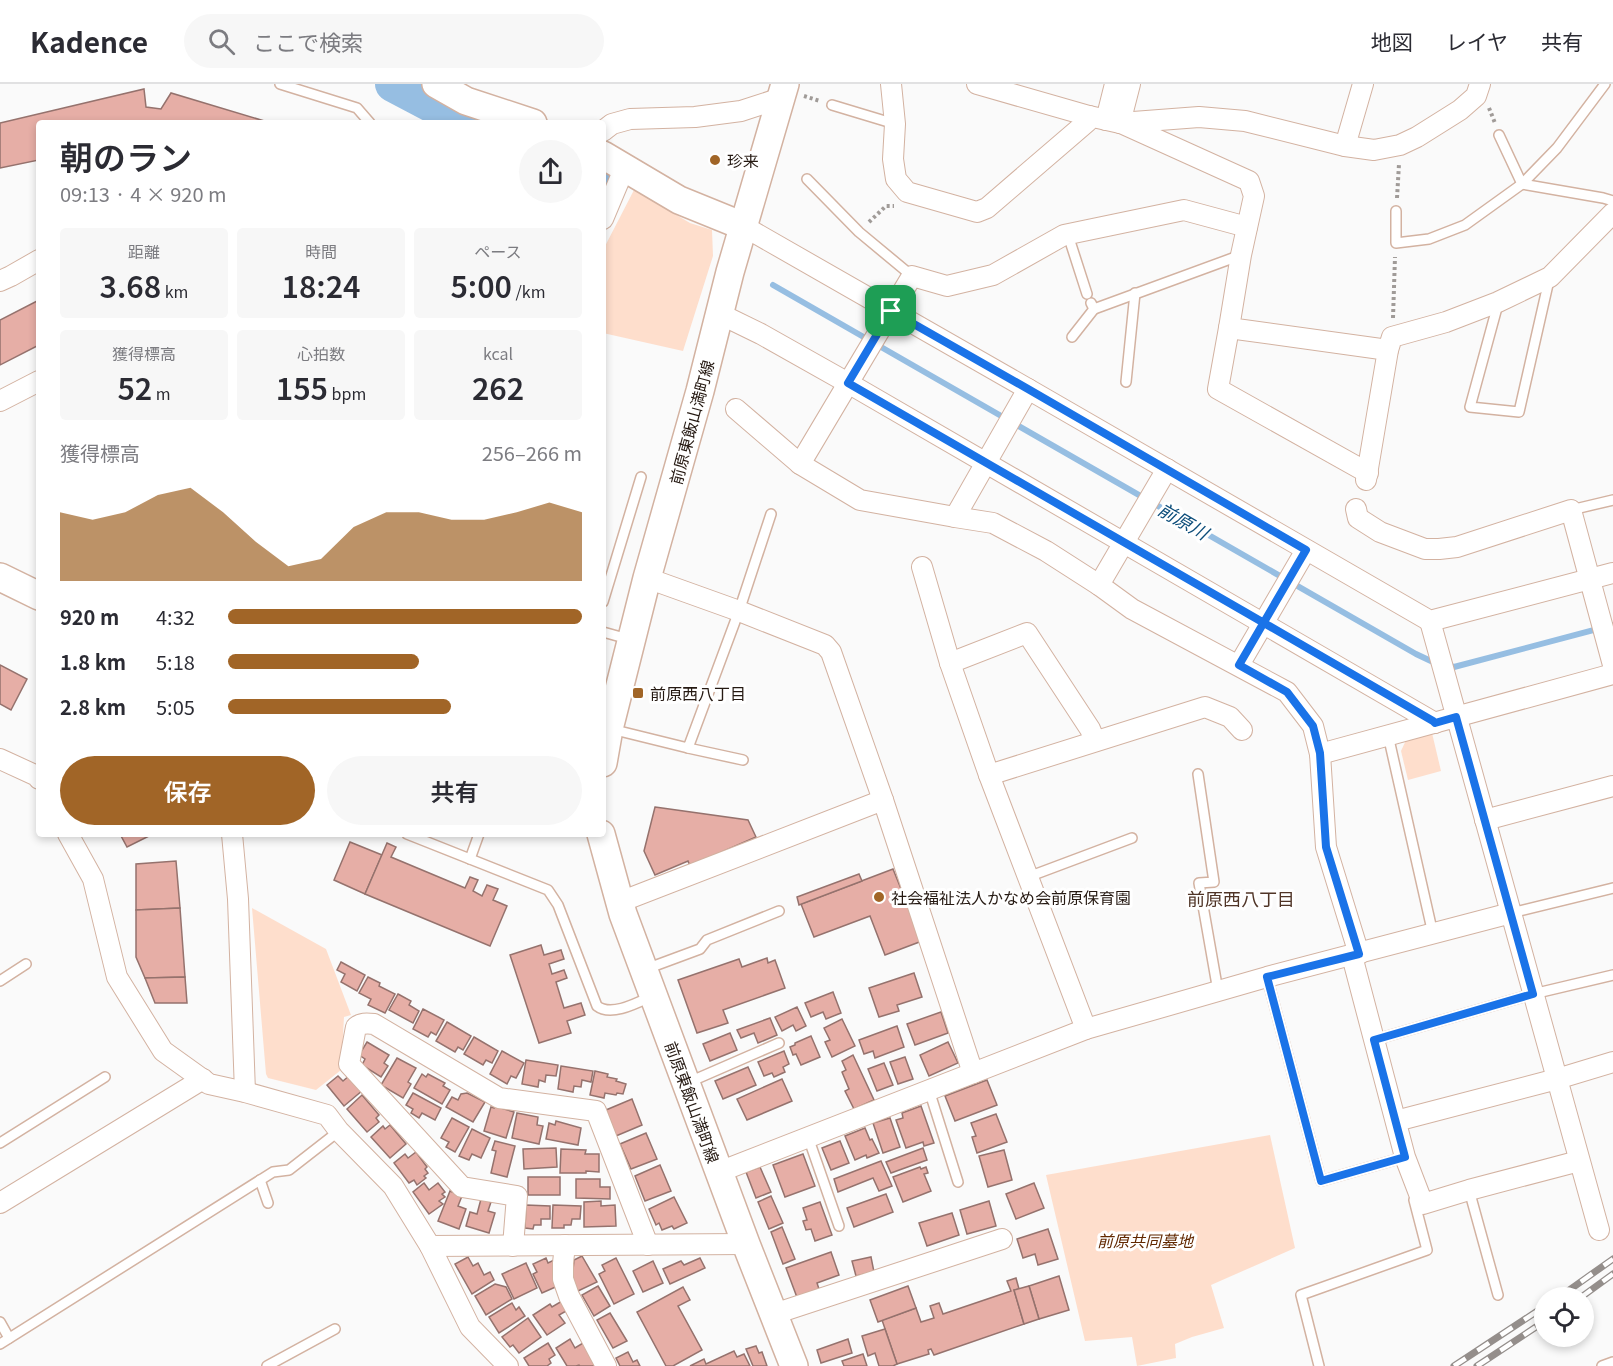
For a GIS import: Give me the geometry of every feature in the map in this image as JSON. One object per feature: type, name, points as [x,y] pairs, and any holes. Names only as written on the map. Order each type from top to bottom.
[{"type":"street","points":[[436,84],[466,101],[524,120]]},
{"type":"street","points":[[891,84],[895,124],[893,159],[896,179],[907,192],[977,212],[987,208],[1087,122],[1199,117],[1245,121],[1345,146],[1374,150],[1400,145],[1418,137],[1460,110],[1478,90]]},
{"type":"street","points":[[1105,120],[1115,84]]},
{"type":"street","points":[[1105,120],[1130,84]]},
{"type":"street","points":[[1345,146],[1363,84]]},
{"type":"street","points":[[983,85],[1105,120],[1249,181],[1254,196],[1241,255],[1218,389],[1367,477],[1390,343]]},
{"type":"street","points":[[606,129],[612,124],[630,119],[695,117],[741,111],[783,91]]},
{"type":"street","name":"前原東飯山満町線","points":[[606,746],[647,578],[700,391],[743,226],[783,91]]},
{"type":"street","points":[[606,202],[613,162],[678,200],[743,226],[1430,621],[1613,573]]},
{"type":"street","points":[[800,464],[912,276],[947,286],[993,275],[1064,235],[1184,210],[1247,227]]},
{"type":"street","points":[[1229,328],[1390,343],[1498,302],[1550,277],[1613,213]]},
{"type":"street","points":[[0,281],[36,262]]},
{"type":"street","points":[[720,314],[761,334],[848,383],[1435,723]]},
{"type":"street","points":[[0,401],[36,383]]},
{"type":"street","points":[[955,517],[1028,389]]},
{"type":"street","points":[[736,409],[800,464],[860,500],[993,524],[1046,551],[1132,609],[1287,692],[1313,726],[1320,753],[1326,847],[1356,955],[1374,1040],[1405,1157],[1423,1204],[1579,1161]]},
{"type":"street","points":[[1099,585],[1167,469]]},
{"type":"street","points":[[1356,509],[1358,518],[1380,532],[1425,549],[1457,547],[1571,510],[1613,664]]},
{"type":"street","points":[[1239,665],[1306,550]]},
{"type":"street","points":[[922,567],[950,663],[989,775],[1086,1029]]},
{"type":"street","points":[[0,577],[36,595]]},
{"type":"street","points":[[647,578],[825,645],[831,652],[883,800],[973,1073]]},
{"type":"street","points":[[1430,621],[1599,1230]]},
{"type":"street","points":[[950,663],[1028,633],[1090,729],[1095,741]]},
{"type":"street","points":[[1320,753],[1613,674]]},
{"type":"street","points":[[989,775],[1205,707],[1230,717],[1242,730]]},
{"type":"street","points":[[0,759],[36,776]]},
{"type":"street","points":[[1485,820],[1613,786]]},
{"type":"street","points":[[620,902],[883,800]]},
{"type":"street","points":[[71,837],[93,879],[117,977],[163,1051],[209,1084],[327,1115],[339,1131],[393,1186],[430,1246],[470,1327],[508,1366]]},
{"type":"street","points":[[232,837],[238,899],[245,1092]]},
{"type":"street","name":"前原東飯山満町線","points":[[602,837],[620,902],[653,996],[794,1366]]},
{"type":"street","points":[[719,1172],[1086,1029],[1267,977],[1511,913]]},
{"type":"street","points":[[513,1246],[517,1196],[462,1187],[349,1064],[356,1027],[360,1024],[374,1024],[499,1098],[596,1111],[648,1245]]},
{"type":"street","points":[[1396,1121],[1613,1062]]},
{"type":"street","points":[[0,1203],[203,1079]]},
{"type":"street","points":[[774,1314],[1002,1239]]},
{"type":"street","points":[[430,1246],[746,1244]]},
{"type":"street","points":[[565,1245],[563,1280],[606,1366]]},
{"type":"lane","points":[[280,84],[357,108],[367,120]]},
{"type":"lane","points":[[1396,211],[1396,243],[1429,239],[1465,225],[1522,184],[1557,148],[1605,84]]},
{"type":"lane","points":[[832,105],[895,124]]},
{"type":"lane","points":[[1499,135],[1522,184]]},
{"type":"lane","points":[[807,179],[859,232],[912,276]]},
{"type":"lane","points":[[1522,184],[1613,201]]},
{"type":"lane","points":[[1068,235],[1091,302],[1072,337]]},
{"type":"lane","points":[[1091,302],[1135,293],[1241,255]]},
{"type":"lane","points":[[1498,302],[1470,407],[1519,412],[1550,277]]},
{"type":"lane","points":[[1126,382],[1135,293]]},
{"type":"lane","points":[[606,592],[641,477]]},
{"type":"lane","points":[[1571,510],[1613,500]]},
{"type":"lane","points":[[688,748],[739,611],[771,514]]},
{"type":"lane","points":[[606,633],[631,640]]},
{"type":"lane","points":[[609,729],[743,760]]},
{"type":"lane","points":[[1388,735],[1433,933]]},
{"type":"lane","points":[[1198,774],[1214,882],[1199,884],[1218,991]]},
{"type":"lane","points":[[424,837],[470,859],[548,890],[558,905],[597,1006],[602,1010],[609,1011],[653,996]]},
{"type":"lane","points":[[470,859],[478,837]]},
{"type":"lane","points":[[1028,877],[1132,838]]},
{"type":"lane","points":[[1511,913],[1613,888]]},
{"type":"lane","points":[[644,970],[700,949],[707,940],[779,911]]},
{"type":"lane","points":[[0,981],[26,964]]},
{"type":"lane","points":[[1374,1040],[1533,994],[1613,975]]},
{"type":"lane","points":[[1267,977],[1321,1181],[1405,1157]]},
{"type":"lane","points":[[686,1084],[778,1043]]},
{"type":"lane","points":[[0,1143],[105,1077]]},
{"type":"lane","points":[[929,1090],[958,1182]]},
{"type":"lane","points":[[0,1344],[273,1172],[289,1170],[339,1131]]},
{"type":"lane","points":[[808,1137],[839,1226]]},
{"type":"lane","points":[[260,1180],[268,1203]]},
{"type":"lane","points":[[1469,1190],[1498,1296]]},
{"type":"lane","points":[[1319,1366],[1301,1294],[1427,1250],[1414,1199],[1420,1197]]},
{"type":"lane","points":[[0,1322],[9,1338]]},
{"type":"lane","points":[[267,1366],[335,1329]]},
{"type":"lane","points":[[1602,1366],[1613,1362]]},
{"type":"path","points":[[1478,90],[1488,106],[1499,135]]},
{"type":"path","points":[[1396,211],[1400,145]]},
{"type":"path","points":[[859,232],[886,206],[900,206],[914,194]]},
{"type":"path","points":[[1390,343],[1396,243]]},
{"type":"green space","points":[[634,190],[690,223],[712,230],[713,256],[683,351],[606,334],[606,244]]},
{"type":"green space","points":[[1432,733],[1441,771],[1408,780],[1401,751],[1407,738]]},
{"type":"green space","points":[[252,908],[326,949],[351,1015],[344,1017],[341,1070],[316,1090],[268,1078],[266,1074]]},
{"type":"green space","name":"前原共同墓地","points":[[1270,1135],[1295,1248],[1211,1285],[1224,1328],[1175,1344],[1176,1358],[1137,1366],[1132,1337],[1085,1341],[1046,1175]]},
{"type":"building","points":[[144,89],[146,107],[161,109],[171,93],[261,120],[36,120],[36,161],[0,168],[0,123]]},
{"type":"building","points":[[36,302],[36,347],[0,365],[0,320]]},
{"type":"building","points":[[0,665],[27,679],[11,710],[0,704]]},
{"type":"building","points":[[655,807],[748,820],[756,837],[690,866],[688,861],[655,875],[644,851]]},
{"type":"building","points":[[122,837],[147,837],[127,847]]},
{"type":"building","points":[[350,842],[382,855],[365,894],[334,880]]},
{"type":"building","points":[[387,843],[396,847],[391,857],[465,888],[470,877],[478,880],[473,891],[482,896],[487,885],[498,889],[493,900],[507,906],[490,946],[365,894]]},
{"type":"building","points":[[176,861],[180,908],[136,910],[136,864]]},
{"type":"building","points":[[893,869],[922,941],[885,955],[870,916],[814,937],[801,904]]},
{"type":"building","points":[[859,874],[862,881],[799,905],[797,897]]},
{"type":"building","points":[[180,908],[185,977],[145,978],[136,957],[136,910]]},
{"type":"building","points":[[541,945],[544,955],[561,950],[564,959],[549,964],[552,974],[564,970],[567,978],[556,982],[564,1008],[581,1003],[585,1015],[567,1021],[571,1033],[539,1043],[510,955]]},
{"type":"building","points":[[767,958],[768,963],[775,960],[785,988],[723,1010],[728,1023],[697,1033],[678,980],[739,959],[742,967]]},
{"type":"building","points":[[341,962],[365,975],[357,991],[341,982],[345,974],[337,970]]},
{"type":"building","points":[[914,973],[922,997],[897,1005],[899,1011],[879,1017],[869,988]]},
{"type":"building","points":[[185,977],[187,1003],[155,1003],[145,978]]},
{"type":"building","points":[[368,977],[395,994],[385,1013],[368,1005],[371,999],[359,993]]},
{"type":"building","points":[[833,992],[841,1013],[826,1019],[823,1012],[811,1017],[805,1003]]},
{"type":"building","points":[[398,994],[411,1001],[409,1005],[419,1011],[413,1023],[389,1010]]},
{"type":"building","points":[[797,1007],[806,1026],[796,1031],[793,1025],[782,1031],[775,1017]]},
{"type":"building","points":[[423,1009],[444,1020],[436,1035],[431,1032],[428,1037],[413,1029]]},
{"type":"building","points":[[941,1012],[948,1033],[915,1045],[907,1024]]},
{"type":"building","points":[[770,1018],[777,1035],[758,1043],[754,1033],[741,1038],[737,1030]]},
{"type":"building","points":[[842,1019],[855,1046],[832,1057],[825,1042],[830,1040],[824,1028]]},
{"type":"building","points":[[447,1022],[471,1036],[463,1050],[458,1047],[455,1052],[436,1041]]},
{"type":"building","points":[[897,1026],[904,1047],[875,1058],[873,1051],[864,1054],[859,1040]]},
{"type":"building","points":[[730,1033],[737,1050],[710,1061],[703,1044]]},
{"type":"building","points":[[811,1036],[820,1057],[801,1065],[790,1047]]},
{"type":"building","points":[[474,1037],[498,1051],[492,1063],[486,1060],[483,1065],[464,1054]]},
{"type":"building","points":[[367,1042],[389,1055],[384,1063],[388,1066],[381,1077],[362,1065],[365,1059],[359,1055]]},
{"type":"building","points":[[948,1042],[958,1063],[929,1076],[920,1055]]},
{"type":"building","points":[[502,1051],[524,1063],[516,1078],[511,1076],[507,1084],[490,1074]]},
{"type":"building","points":[[784,1051],[789,1064],[783,1067],[785,1072],[774,1077],[772,1073],[764,1076],[758,1062]]},
{"type":"building","points":[[853,1055],[874,1100],[854,1109],[845,1091],[849,1089],[842,1072],[846,1070],[842,1061]]},
{"type":"building","points":[[905,1057],[913,1079],[898,1084],[890,1062]]},
{"type":"building","points":[[397,1058],[416,1068],[403,1098],[381,1085]]},
{"type":"building","points":[[526,1060],[558,1065],[556,1076],[546,1075],[545,1082],[539,1080],[538,1087],[522,1084]]},
{"type":"building","points":[[884,1063],[893,1085],[877,1091],[868,1069]]},
{"type":"building","points":[[561,1066],[593,1071],[591,1082],[582,1080],[581,1087],[574,1086],[573,1092],[558,1089]]},
{"type":"building","points":[[748,1067],[756,1085],[723,1099],[715,1081]]},
{"type":"building","points":[[595,1071],[608,1074],[607,1077],[626,1084],[623,1094],[605,1093],[604,1098],[590,1095]]},
{"type":"building","points":[[422,1074],[426,1077],[428,1074],[445,1083],[443,1086],[450,1090],[442,1104],[414,1088]]},
{"type":"building","points":[[350,1075],[363,1090],[344,1106],[327,1085],[338,1076],[343,1081]]},
{"type":"building","points":[[782,1079],[792,1101],[747,1120],[737,1099]]},
{"type":"building","points":[[987,1080],[997,1105],[955,1121],[945,1096]]},
{"type":"building","points":[[413,1093],[441,1108],[435,1120],[422,1113],[419,1118],[411,1113],[413,1109],[406,1105]]},
{"type":"building","points":[[467,1093],[485,1102],[473,1122],[446,1107],[452,1097],[458,1100],[461,1094]]},
{"type":"building","points":[[362,1095],[379,1115],[376,1118],[379,1122],[367,1132],[347,1109]]},
{"type":"building","points":[[632,1099],[642,1125],[616,1136],[606,1110]]},
{"type":"building","points":[[494,1106],[514,1112],[506,1138],[484,1131],[491,1107],[494,1108]]},
{"type":"building","points":[[921,1106],[934,1143],[924,1146],[923,1142],[906,1148],[896,1120],[903,1118],[902,1113]]},
{"type":"building","points":[[517,1113],[538,1117],[537,1125],[543,1126],[539,1144],[512,1138]]},
{"type":"building","points":[[996,1114],[1007,1142],[977,1153],[972,1137],[976,1136],[971,1123]]},
{"type":"building","points":[[452,1118],[469,1127],[455,1152],[446,1147],[449,1142],[441,1138]]},
{"type":"building","points":[[890,1118],[900,1147],[883,1153],[873,1123]]},
{"type":"building","points":[[556,1121],[581,1128],[578,1145],[546,1139],[549,1123],[555,1125]]},
{"type":"building","points":[[390,1125],[406,1144],[390,1158],[371,1137],[383,1126],[385,1129]]},
{"type":"building","points":[[865,1128],[879,1153],[855,1160],[845,1136]]},
{"type":"building","points":[[472,1129],[490,1138],[481,1158],[472,1154],[469,1160],[459,1156]]},
{"type":"building","points":[[646,1133],[657,1159],[631,1169],[620,1144]]},
{"type":"building","points":[[495,1141],[515,1146],[507,1177],[491,1173],[496,1151],[492,1150]]},
{"type":"building","points":[[840,1141],[849,1163],[831,1170],[822,1148]]},
{"type":"building","points":[[556,1148],[557,1167],[524,1169],[523,1149]]},
{"type":"building","points":[[923,1148],[927,1160],[891,1173],[886,1162]]},
{"type":"building","points":[[561,1149],[586,1150],[585,1154],[599,1154],[599,1172],[560,1173]]},
{"type":"building","points":[[1004,1150],[1012,1180],[988,1187],[979,1156]]},
{"type":"building","points":[[416,1152],[427,1167],[425,1169],[428,1173],[424,1176],[426,1178],[417,1185],[414,1180],[409,1183],[394,1163],[405,1154],[408,1158]]},
{"type":"building","points":[[803,1154],[815,1186],[785,1197],[773,1165]]},
{"type":"building","points":[[881,1161],[892,1186],[879,1191],[873,1178],[838,1192],[834,1179]]},
{"type":"building","points":[[660,1165],[671,1191],[645,1201],[635,1176]]},
{"type":"building","points":[[760,1167],[771,1192],[756,1198],[746,1172]]},
{"type":"building","points":[[920,1167],[921,1169],[926,1167],[928,1173],[924,1174],[931,1191],[903,1202],[893,1177]]},
{"type":"building","points":[[528,1177],[560,1177],[560,1195],[528,1195]]},
{"type":"building","points":[[576,1179],[600,1179],[600,1187],[610,1187],[610,1199],[576,1198]]},
{"type":"building","points":[[424,1183],[429,1190],[438,1183],[445,1192],[442,1194],[445,1197],[439,1201],[443,1204],[429,1214],[413,1192]]},
{"type":"building","points":[[1034,1183],[1044,1208],[1016,1219],[1006,1194]]},
{"type":"building","points":[[450,1191],[462,1196],[458,1206],[466,1209],[459,1229],[438,1221]]},
{"type":"building","points":[[886,1194],[893,1212],[854,1227],[847,1208]]},
{"type":"building","points":[[771,1196],[783,1223],[769,1229],[758,1202]]},
{"type":"building","points":[[674,1197],[687,1223],[674,1229],[672,1226],[662,1230],[659,1223],[656,1225],[649,1209]]},
{"type":"building","points":[[481,1199],[491,1202],[488,1211],[495,1213],[489,1233],[466,1226],[470,1212],[477,1214]]},
{"type":"building","points":[[601,1201],[601,1206],[615,1205],[616,1226],[584,1227],[584,1202]]},
{"type":"building","points":[[989,1201],[996,1226],[967,1234],[960,1210]]},
{"type":"building","points":[[820,1202],[832,1235],[815,1241],[811,1229],[806,1230],[803,1221],[807,1220],[803,1208]]},
{"type":"building","points":[[526,1205],[550,1206],[550,1219],[541,1219],[541,1225],[534,1225],[533,1229],[525,1228]]},
{"type":"building","points":[[553,1205],[581,1206],[580,1219],[572,1219],[571,1225],[564,1225],[564,1228],[552,1228]]},
{"type":"building","points":[[952,1213],[959,1235],[927,1246],[919,1223]]},
{"type":"building","points":[[782,1227],[795,1259],[783,1264],[771,1232]]},
{"type":"building","points":[[1048,1229],[1058,1259],[1038,1265],[1035,1254],[1023,1258],[1017,1239]]},
{"type":"building","points":[[831,1252],[839,1275],[817,1283],[820,1292],[798,1300],[786,1268]]},
{"type":"building","points":[[582,1256],[597,1282],[578,1291],[572,1280],[574,1260]]},
{"type":"building","points":[[468,1257],[473,1266],[478,1263],[484,1275],[490,1272],[494,1280],[472,1294],[455,1264]]},
{"type":"building","points":[[871,1257],[874,1272],[856,1276],[852,1261]]},
{"type":"building","points":[[546,1258],[548,1263],[554,1260],[560,1285],[542,1293],[533,1274],[537,1272],[533,1264]]},
{"type":"building","points":[[616,1258],[634,1294],[614,1304],[599,1274],[605,1271],[602,1265]]},
{"type":"building","points":[[700,1258],[705,1268],[670,1284],[663,1269],[681,1261],[684,1265]]},
{"type":"building","points":[[653,1261],[663,1283],[643,1292],[633,1271]]},
{"type":"building","points":[[526,1263],[537,1288],[514,1299],[502,1274]]},
{"type":"building","points":[[1059,1276],[1069,1310],[1039,1319],[1029,1286]]},
{"type":"building","points":[[1016,1278],[1019,1289],[1014,1290],[1024,1324],[934,1355],[931,1349],[928,1350],[929,1354],[897,1364],[882,1320],[916,1308],[921,1322],[934,1318],[930,1306],[939,1303],[943,1314],[1011,1291],[1007,1281]]},
{"type":"building","points":[[495,1284],[506,1287],[512,1299],[486,1315],[475,1296]]},
{"type":"building","points":[[598,1286],[610,1306],[594,1316],[582,1295]]},
{"type":"building","points":[[908,1286],[916,1308],[878,1322],[870,1300]]},
{"type":"building","points":[[1029,1286],[1039,1319],[1024,1324],[1014,1290]]},
{"type":"building","points":[[683,1287],[690,1300],[678,1306],[702,1350],[673,1366],[666,1366],[637,1312]]},
{"type":"building","points":[[562,1301],[568,1310],[559,1315],[565,1323],[547,1335],[533,1315],[550,1304],[552,1307]]},
{"type":"building","points":[[512,1303],[516,1310],[519,1307],[525,1316],[499,1333],[489,1317]]},
{"type":"building","points":[[610,1313],[627,1341],[613,1348],[597,1320]]},
{"type":"building","points":[[528,1318],[541,1337],[519,1353],[502,1337]]},
{"type":"building","points":[[885,1329],[897,1364],[893,1366],[879,1366],[875,1353],[868,1356],[862,1336]]},
{"type":"building","points":[[570,1339],[575,1348],[583,1343],[595,1364],[593,1366],[567,1366],[556,1348]]},
{"type":"building","points":[[848,1339],[852,1353],[821,1363],[817,1350]]},
{"type":"building","points":[[548,1343],[555,1355],[549,1359],[551,1363],[547,1366],[529,1366],[524,1358]]},
{"type":"building","points":[[756,1346],[759,1353],[762,1352],[767,1366],[753,1366],[746,1349]]},
{"type":"building","points":[[734,1351],[737,1357],[744,1354],[750,1366],[690,1366],[704,1359],[706,1364]]},
{"type":"building","points":[[628,1352],[633,1362],[637,1360],[640,1366],[620,1366],[616,1358]]},
{"type":"building","points":[[863,1354],[867,1366],[844,1366],[842,1361]]},
{"type":"waterway","name":"前原川","points":[[393,84],[461,120]]},
{"type":"waterway","name":"前原川","points":[[773,285],[1433,662],[1454,667],[1613,625]]},
{"type":"railway","points":[[1574,1287],[1613,1259]]},
{"type":"railway","points":[[1594,1288],[1613,1274]]},
{"type":"railway","points":[[1454,1366],[1534,1313]]},
{"type":"railway","points":[[1477,1366],[1534,1328]]},
{"type":"place","name":"珍来","points":[[715,160]]},
{"type":"place","name":"前原西八丁目","points":[[638,693]]},
{"type":"place","name":"社会福祉法人かなめ会前原保育園","points":[[879,897]]},
{"type":"district","name":"前原西八丁目","points":[[1241,898]]},
{"type":"route","points":[[891,311],[848,383],[1264,623],[1321,656],[1435,723],[1456,717],[1533,994],[1374,1040],[1405,1157],[1321,1181],[1267,977],[1359,954],[1326,847],[1320,753],[1313,726],[1287,692],[1239,665],[1264,623],[1306,550],[891,311]]}]
